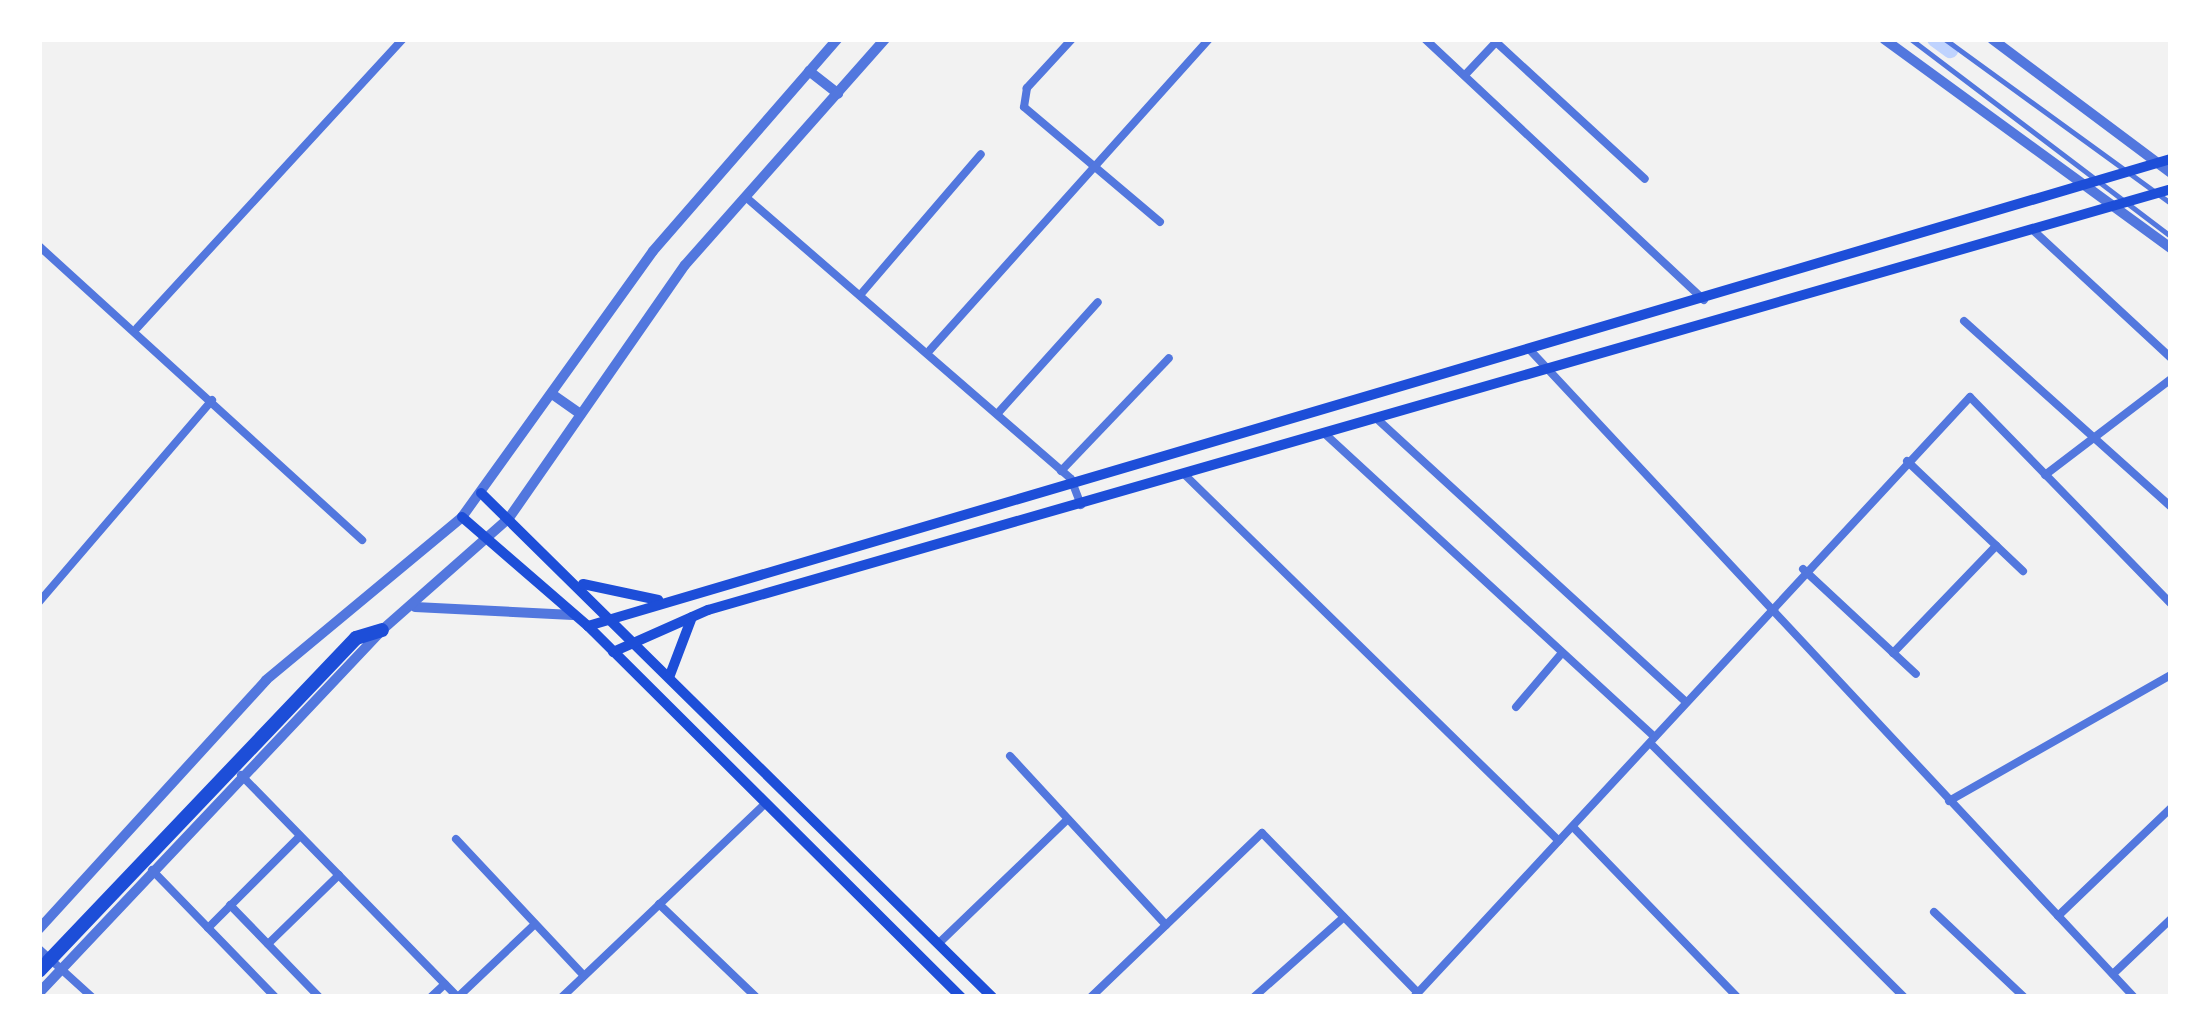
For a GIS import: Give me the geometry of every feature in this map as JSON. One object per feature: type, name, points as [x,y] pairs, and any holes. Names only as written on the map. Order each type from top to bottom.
[{"type":"highway","points":[[39,970],[356,638],[382,630]]},
{"type":"main road","points":[[588,626],[1066,475],[1704,300],[2085,181],[2171,159]]},
{"type":"main road","points":[[613,652],[694,615],[2035,232],[2171,189]]},
{"type":"main road","points":[[481,493],[612,616],[992,997]]},
{"type":"main road","points":[[462,517],[588,626],[961,997]]},
{"type":"main road","points":[[570,576],[617,597],[674,600]]},
{"type":"main road","points":[[670,675],[674,644],[694,615]]},
{"type":"street","points":[[137,328],[403,39]]},
{"type":"street","points":[[39,928],[266,680],[462,517],[653,251],[836,39]]},
{"type":"street","points":[[39,993],[151,869],[382,630],[489,541],[685,265],[885,39]]},
{"type":"street","points":[[1072,39],[1027,88],[1024,107],[1160,222]]},
{"type":"street","points":[[929,350],[1209,39]]},
{"type":"street","points":[[1425,39],[1704,300]]},
{"type":"street","points":[[1884,39],[2171,248]]},
{"type":"street","points":[[1992,39],[2171,173]]},
{"type":"street","points":[[1465,74],[1497,40],[1645,179]]},
{"type":"street","points":[[809,71],[838,94]]},
{"type":"street","points":[[861,294],[981,154]]},
{"type":"street","points":[[748,199],[929,350],[1066,475],[1081,506]]},
{"type":"street","points":[[2035,232],[2171,358]]},
{"type":"street","points":[[39,246],[137,328],[362,540]]},
{"type":"street","points":[[998,413],[1098,302]]},
{"type":"street","points":[[1964,321],[2171,508]]},
{"type":"street","points":[[1528,348],[1541,371],[2134,997]]},
{"type":"street","points":[[1066,475],[1169,358]]},
{"type":"street","points":[[2045,475],[2171,380]]},
{"type":"street","points":[[552,394],[581,414]]},
{"type":"street","points":[[1091,997],[1262,833],[1416,995],[1653,740],[1766,605],[1970,397],[2171,604]]},
{"type":"street","points":[[39,602],[212,400]]},
{"type":"street","points":[[1376,418],[1685,701]]},
{"type":"street","points":[[1324,434],[1653,740],[1904,997]]},
{"type":"street","points":[[1907,461],[2023,571]]},
{"type":"street","points":[[1185,475],[1559,841]]},
{"type":"street","points":[[1893,652],[1996,546]]},
{"type":"street","points":[[1802,568],[1916,674]]},
{"type":"street","points":[[413,608],[573,615]]},
{"type":"street","points":[[1516,707],[1562,653]]},
{"type":"street","points":[[1949,801],[2171,675]]},
{"type":"street","points":[[1010,756],[1166,925]]},
{"type":"street","points":[[242,776],[458,997],[535,924]]},
{"type":"street","points":[[562,997],[766,803]]},
{"type":"street","points":[[2057,916],[2171,808]]},
{"type":"street","points":[[937,945],[1068,819]]},
{"type":"street","points":[[1573,826],[1737,997]]},
{"type":"street","points":[[208,928],[300,836]]},
{"type":"street","points":[[456,839],[584,976]]},
{"type":"street","points":[[151,869],[274,997]]},
{"type":"street","points":[[268,944],[339,875]]},
{"type":"street","points":[[659,904],[756,997]]},
{"type":"street","points":[[230,905],[320,997]]},
{"type":"street","points":[[1934,912],[2024,997]]},
{"type":"street","points":[[1255,997],[1344,917]]},
{"type":"street","points":[[2113,974],[2171,919]]},
{"type":"street","points":[[39,949],[92,997]]},
{"type":"street","points":[[431,997],[445,984]]},
{"type":"lane","points":[[1911,39],[2085,181]]},
{"type":"lane","points":[[1945,39],[2171,203]]},
{"type":"lane","points":[[2116,204],[2171,236]]},
{"type":"waterway","points":[[1935,39],[1950,50]]}]
